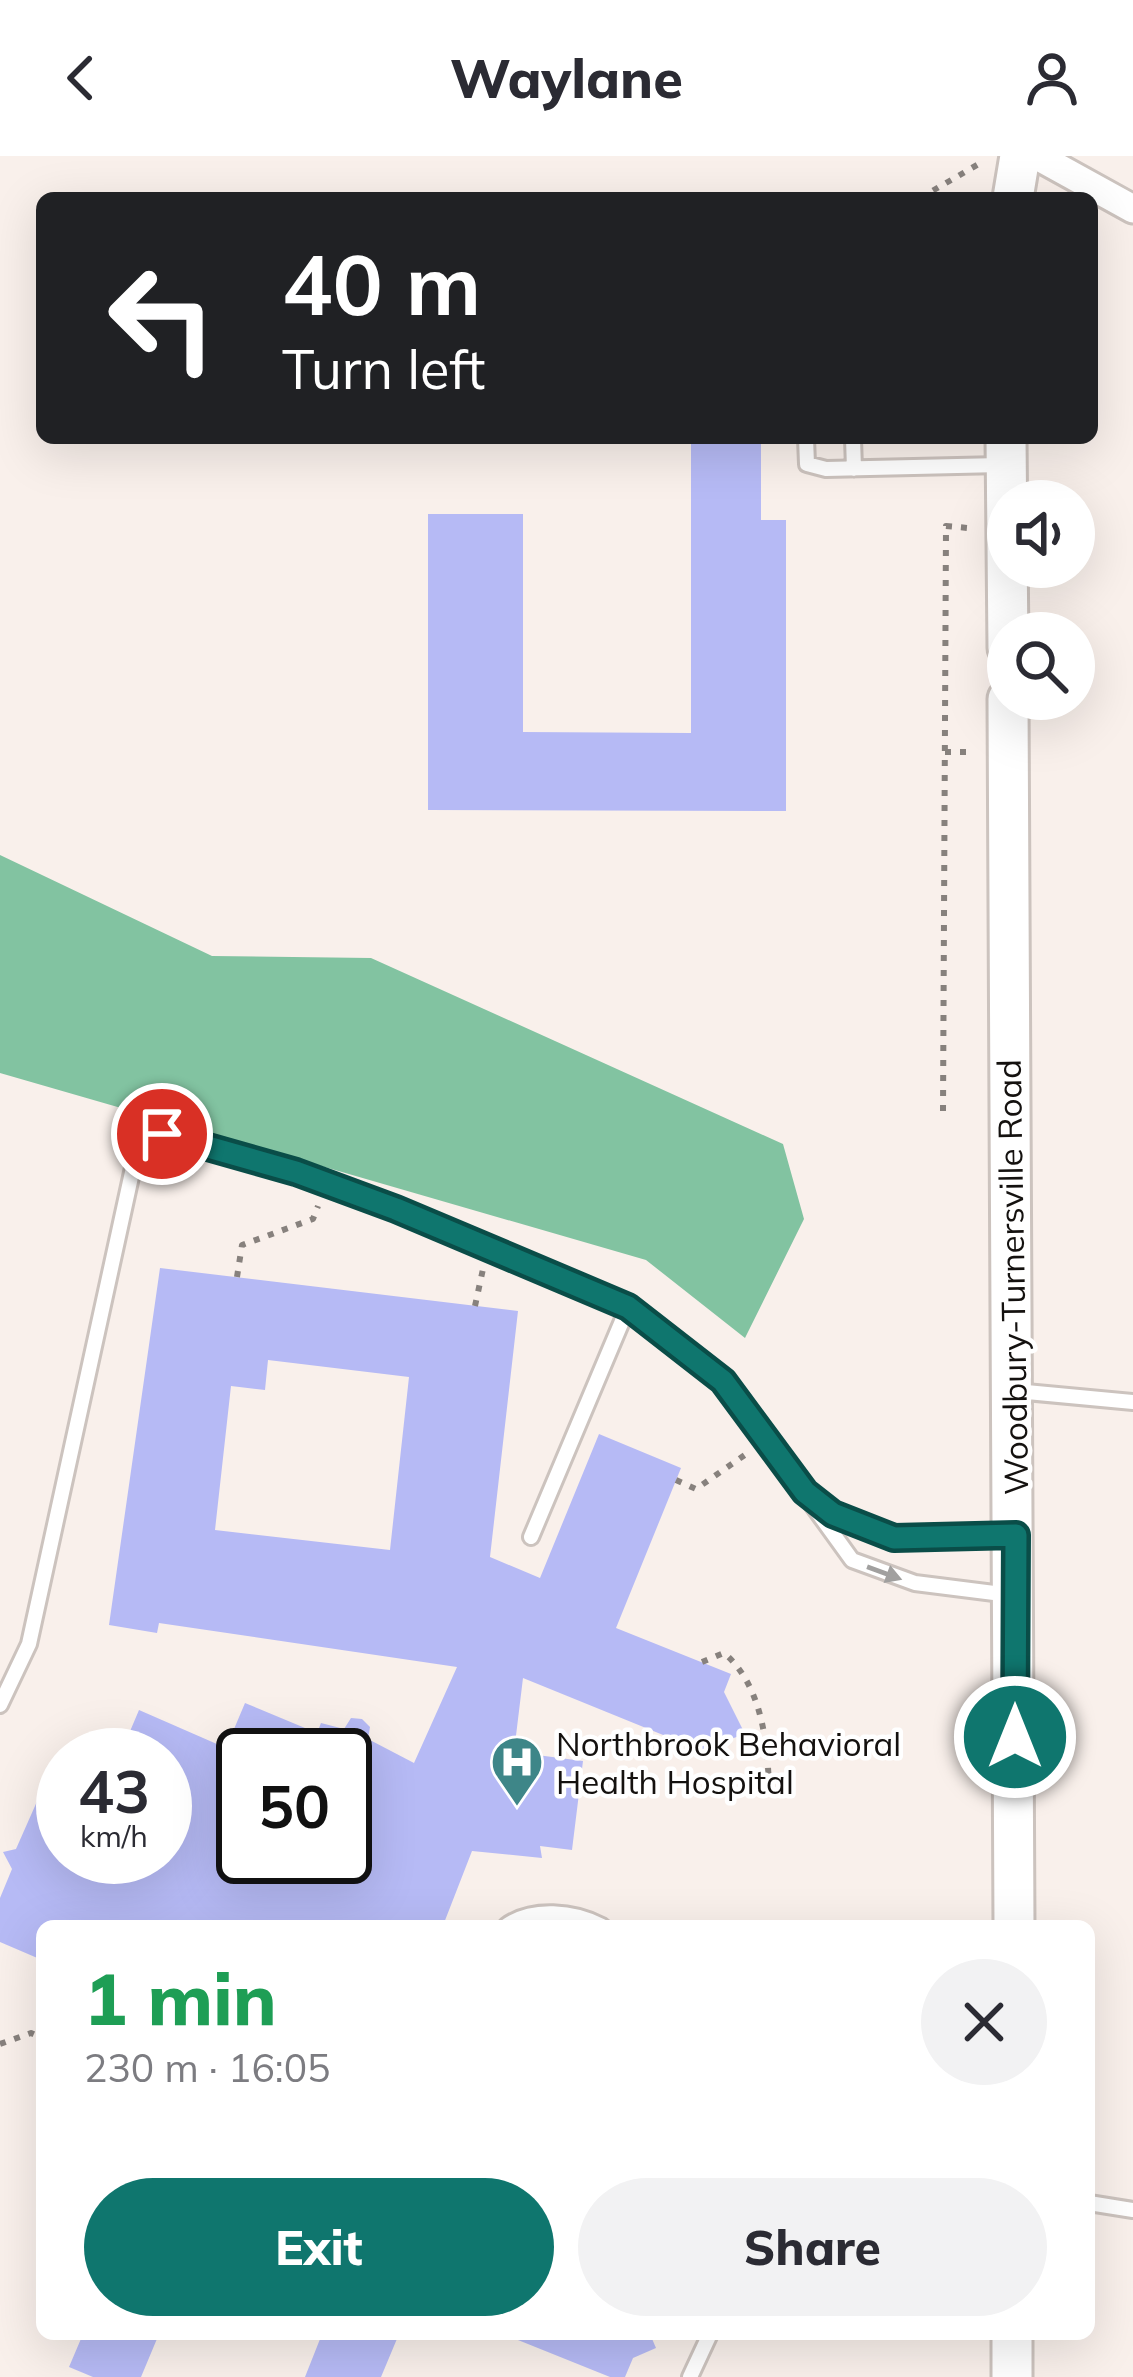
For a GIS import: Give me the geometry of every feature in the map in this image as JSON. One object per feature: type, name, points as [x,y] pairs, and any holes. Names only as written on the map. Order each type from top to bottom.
[{"type":"main road","points":[[1014,192],[1020,156]]},
{"type":"main road","points":[[1006,451],[1008,612]]},
{"type":"main road","name":"Woodbury-Turnersville Road","points":[[1009,720],[1014,1920]]},
{"type":"main road","points":[[1012,2340],[1012,2377]]},
{"type":"street","points":[[1037,156],[1133,209]]},
{"type":"lane","points":[[806,444],[807,464],[854,470],[1006,451]]},
{"type":"lane","points":[[853,444],[854,470]]},
{"type":"lane","points":[[0,1705],[29,1644],[136,1154],[145,1137],[162,1134],[327,1184],[628,1307],[723,1381],[852,1559],[876,1572],[951,1590],[1015,1596]]},
{"type":"lane","points":[[531,1537],[628,1307]]},
{"type":"lane","points":[[1010,1390],[1133,1402]]},
{"type":"lane","points":[[805,1492],[833,1514],[894,1538],[1016,1535]]},
{"type":"lane","points":[[521,1920],[571,1914],[586,1920]]},
{"type":"lane","points":[[1095,2204],[1133,2210]]},
{"type":"lane","points":[[689,2377],[707,2340]]},
{"type":"path","points":[[930,192],[992,156]]},
{"type":"path","points":[[943,1112],[946,526],[968,528],[968,505]]},
{"type":"path","points":[[238,1277],[242,1245],[313,1219],[327,1184]]},
{"type":"path","points":[[475,1306],[488,1246]]},
{"type":"path","points":[[676,1480],[696,1489],[767,1439]]},
{"type":"path","points":[[701,1662],[724,1653],[741,1667],[768,1751],[769,1791]]},
{"type":"path","points":[[0,2044],[36,2035]]},
{"type":"green space","points":[[0,855],[212,956],[371,958],[783,1144],[804,1219],[745,1338],[646,1260],[0,1073]]},
{"type":"building","points":[[691,444],[761,444],[761,520],[786,520],[786,811],[428,810],[428,514],[523,514],[523,732],[691,733]]},
{"type":"building","points":[[160,1268],[518,1311],[490,1557],[540,1578],[599,1434],[681,1468],[616,1628],[731,1674],[724,1692],[745,1734],[700,1750],[523,1678],[514,1752],[583,1761],[572,1850],[540,1846],[542,1858],[472,1851],[445,1920],[36,1920],[36,1957],[0,1942],[0,1898],[12,1869],[3,1852],[16,1849],[36,1804],[36,1884],[192,1884],[192,1733],[216,1744],[216,1884],[372,1884],[372,1741],[414,1763],[457,1667],[159,1623],[157,1633],[109,1625]],"holes":[[[268,1360],[409,1377],[390,1550],[215,1530],[231,1386],[265,1390]]]},
{"type":"building","points":[[245,1703],[305,1728],[234,1728]]},
{"type":"building","points":[[139,1710],[180,1728],[131,1728]]},
{"type":"building","points":[[351,1718],[362,1719],[370,1727],[345,1728]]},
{"type":"building","points":[[80,2340],[156,2340],[141,2377],[93,2377],[69,2367]]},
{"type":"building","points":[[320,2340],[396,2340],[381,2377],[305,2377]]},
{"type":"building","points":[[518,2340],[653,2340],[656,2348],[633,2358],[625,2377],[610,2377]]},
{"type":"place","name":"Northbrook Behavioral Health Hospital","points":[[517,1808]]},
{"type":"route","points":[[162,1134],[296,1172],[396,1209],[628,1307],[723,1381],[805,1492],[833,1514],[894,1538],[1016,1535],[1015,1737]]}]
